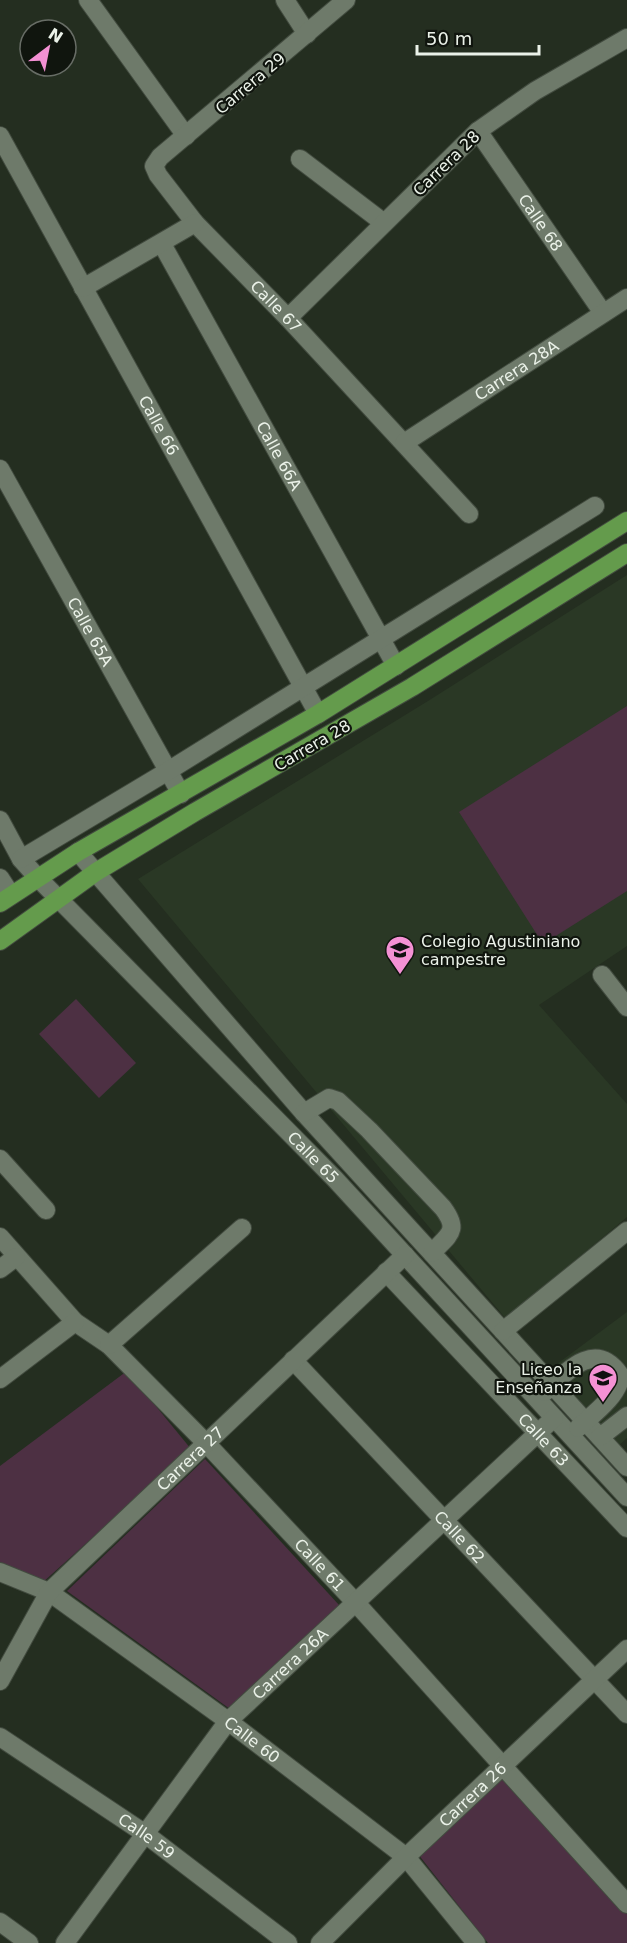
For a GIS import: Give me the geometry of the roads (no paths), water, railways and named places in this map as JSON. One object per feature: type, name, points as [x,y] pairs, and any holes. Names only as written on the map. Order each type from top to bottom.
[{"type":"main road","name":"Carrera 28","points":[[6,899],[78,852],[318,714],[627,521]]},
{"type":"main road","name":"Carrera 28","points":[[0,941],[96,873],[195,812],[412,687],[627,553]]},
{"type":"street","points":[[88,0],[186,136]]},
{"type":"street","points":[[285,0],[307,34]]},
{"type":"street","name":"Carrera 29","points":[[154,166],[159,157],[346,0]]},
{"type":"street","name":"Carrera 28","points":[[288,318],[478,131],[535,92],[627,38]]},
{"type":"street","name":"Calle 68","points":[[478,131],[603,313]]},
{"type":"street","name":"Calle 66","points":[[0,136],[318,714]]},
{"type":"street","points":[[300,159],[384,223]]},
{"type":"street","name":"Calle 67","points":[[154,166],[158,175],[195,224],[288,318],[469,514]]},
{"type":"street","points":[[83,288],[195,224]]},
{"type":"street","name":"Calle 66A","points":[[162,244],[396,666]]},
{"type":"street","name":"Carrera 28A","points":[[404,443],[627,298]]},
{"type":"street","name":"Calle 65A","points":[[0,469],[181,794]]},
{"type":"street","points":[[21,859],[168,771],[595,506]]},
{"type":"street","name":"Calle 65","points":[[0,820],[21,859],[37,877],[335,1179],[627,1497]]},
{"type":"street","name":"Calle 65","points":[[78,852],[304,1113],[627,1467]]},
{"type":"street","points":[[0,878],[6,899]]},
{"type":"street","points":[[602,975],[627,1006]]},
{"type":"street","points":[[304,1113],[329,1098],[338,1101],[369,1130],[443,1208],[453,1226],[450,1233],[432,1253]]},
{"type":"street","points":[[0,1159],[46,1210]]},
{"type":"street","points":[[114,1351],[242,1228]]},
{"type":"street","points":[[503,1331],[627,1232]]},
{"type":"street","name":"Calle 61","points":[[0,1237],[75,1322],[114,1351],[206,1443],[356,1603],[627,1904]]},
{"type":"street","name":"Carrera 27","points":[[0,1681],[49,1592],[405,1255]]},
{"type":"street","points":[[0,1269],[16,1257]]},
{"type":"street","name":"Calle 63","points":[[386,1272],[627,1528]]},
{"type":"street","points":[[0,1379],[75,1322]]},
{"type":"street","points":[[537,1399],[566,1372],[588,1358],[607,1361],[616,1369],[620,1375],[619,1386],[602,1406],[570,1436]]},
{"type":"street","name":"Calle 62","points":[[293,1360],[627,1714]]},
{"type":"street","name":"Carrera 26A","points":[[65,1943],[228,1721],[554,1418]]},
{"type":"street","points":[[600,1437],[627,1418]]},
{"type":"street","name":"Calle 60","points":[[0,1572],[49,1592],[228,1721],[406,1857],[476,1943]]},
{"type":"street","name":"Carrera 26","points":[[320,1943],[406,1857],[627,1650]]},
{"type":"street","name":"Calle 59","points":[[0,1737],[144,1833],[288,1943]]},
{"type":"street","points":[[0,1922],[29,1943]]},
{"type":"place","name":"Colegio Agustiniano campestre","points":[[400,976]]},
{"type":"place","name":"Liceo la Enseñanza","points":[[603,1404]]}]
